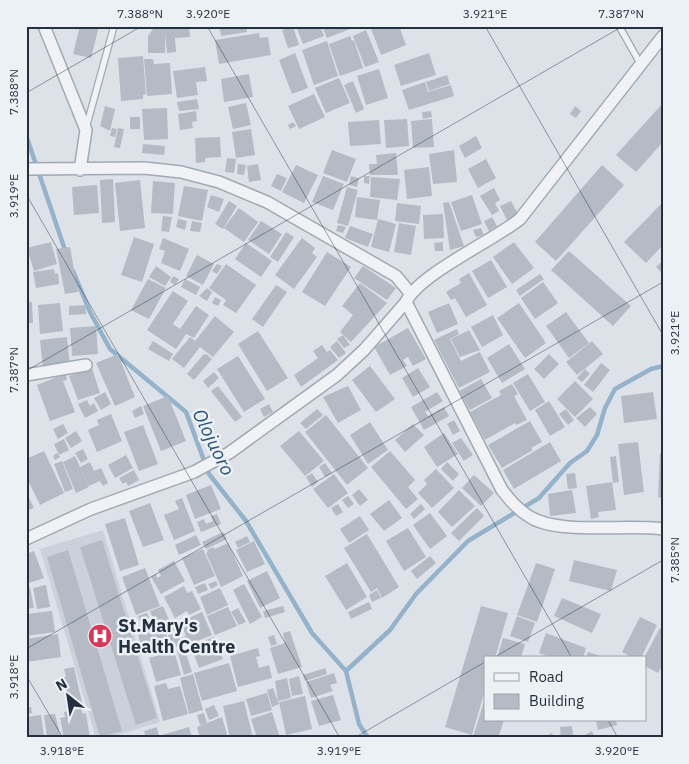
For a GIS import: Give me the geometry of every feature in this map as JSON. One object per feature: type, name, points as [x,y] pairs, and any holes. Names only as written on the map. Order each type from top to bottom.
[{"type":"street","points":[[44,26],[86,130],[80,170]]},
{"type":"street","points":[[26,539],[91,509],[209,465],[229,453],[337,375],[364,350],[408,298],[439,271],[503,233],[520,219],[536,202],[640,63],[663,36]]},
{"type":"street","points":[[27,169],[144,168],[181,172],[219,182],[267,202],[396,276],[502,490],[516,506],[530,517],[550,526],[663,529]]},
{"type":"street","points":[[26,375],[86,365]]},
{"type":"lane","points":[[86,130],[114,26]]},
{"type":"lane","points":[[619,26],[640,63]]},
{"type":"shaded area","name":"St.Mary's Health Centre","points":[[103,530],[160,722],[108,738],[96,738],[40,549]]},
{"type":"building","points":[[80,26],[99,26],[91,58],[73,54]]},
{"type":"building","points":[[189,26],[190,37],[175,38],[176,52],[167,53],[165,34],[165,53],[148,53],[148,36],[153,29]]},
{"type":"building","points":[[219,26],[246,26],[247,32],[221,36]]},
{"type":"building","points":[[293,26],[299,45],[288,48],[282,30]]},
{"type":"building","points":[[296,26],[320,26],[324,36],[303,44]]},
{"type":"building","points":[[322,26],[350,26],[350,29],[327,38]]},
{"type":"building","points":[[370,26],[399,26],[406,45],[381,55]]},
{"type":"building","points":[[366,30],[379,62],[365,67],[353,36]]},
{"type":"building","points":[[259,33],[260,38],[268,37],[271,55],[219,64],[215,40]]},
{"type":"building","points":[[350,36],[352,41],[354,40],[363,68],[340,76],[329,44]]},
{"type":"building","points":[[327,41],[338,76],[314,85],[302,50]]},
{"type":"building","points":[[295,53],[308,88],[292,94],[279,60]]},
{"type":"building","points":[[429,53],[436,75],[401,86],[394,65]]},
{"type":"building","points":[[143,56],[146,94],[143,95],[143,99],[121,101],[118,58]]},
{"type":"building","points":[[144,59],[153,59],[154,64],[170,63],[172,94],[147,96]]},
{"type":"building","points":[[205,67],[207,81],[196,82],[198,95],[177,98],[173,71]]},
{"type":"building","points":[[379,69],[388,98],[366,105],[357,76]]},
{"type":"building","points":[[249,74],[253,97],[224,102],[221,79]]},
{"type":"building","points":[[447,75],[450,84],[429,91],[426,82]]},
{"type":"building","points":[[339,78],[350,103],[326,113],[315,88]]},
{"type":"building","points":[[353,81],[364,109],[356,113],[344,85]]},
{"type":"building","points":[[425,82],[428,92],[451,85],[454,96],[409,110],[402,90]]},
{"type":"building","points":[[314,94],[325,117],[299,129],[288,106]]},
{"type":"building","points":[[197,99],[199,109],[179,111],[177,102]]},
{"type":"building","points":[[246,103],[251,125],[233,129],[228,107]]},
{"type":"building","points":[[663,103],[663,142],[636,172],[616,155]]},
{"type":"building","points":[[105,106],[115,109],[110,131],[100,126]]},
{"type":"building","points":[[575,106],[581,111],[576,118],[570,114]]},
{"type":"building","points":[[167,108],[168,139],[144,140],[142,109]]},
{"type":"building","points":[[196,111],[197,121],[192,122],[193,128],[180,130],[178,114]]},
{"type":"building","points":[[431,111],[432,117],[423,119],[422,112]]},
{"type":"building","points":[[130,117],[140,117],[140,129],[130,129]]},
{"type":"building","points":[[407,119],[409,146],[386,148],[384,120]]},
{"type":"building","points":[[432,119],[434,147],[413,148],[411,121]]},
{"type":"building","points":[[379,120],[381,144],[350,146],[348,122]]},
{"type":"building","points":[[293,122],[296,126],[290,129],[288,125]]},
{"type":"building","points":[[112,128],[117,129],[115,137],[110,136]]},
{"type":"building","points":[[118,128],[124,129],[120,148],[114,147]]},
{"type":"building","points":[[251,129],[255,155],[236,158],[232,132]]},
{"type":"building","points":[[476,136],[482,148],[465,158],[459,146]]},
{"type":"building","points":[[220,137],[221,157],[205,158],[205,162],[196,163],[195,138]]},
{"type":"building","points":[[143,144],[165,146],[164,155],[142,153]]},
{"type":"building","points":[[332,150],[356,159],[347,182],[323,173]]},
{"type":"building","points":[[454,150],[457,182],[433,184],[429,154]]},
{"type":"building","points":[[396,153],[398,175],[370,175],[369,164],[377,164],[376,155]]},
{"type":"building","points":[[227,158],[236,159],[234,173],[225,172]]},
{"type":"building","points":[[486,159],[496,178],[478,188],[468,169]]},
{"type":"building","points":[[238,164],[246,165],[244,175],[237,174]]},
{"type":"building","points":[[258,164],[261,180],[249,182],[247,166]]},
{"type":"building","points":[[296,165],[318,175],[304,203],[282,192]]},
{"type":"building","points":[[602,165],[624,185],[556,261],[535,242]]},
{"type":"building","points":[[429,167],[432,196],[407,199],[404,170]]},
{"type":"building","points":[[277,174],[287,178],[281,191],[271,186]]},
{"type":"building","points":[[323,176],[344,184],[333,210],[312,202]]},
{"type":"building","points":[[351,176],[359,178],[357,187],[349,185]]},
{"type":"building","points":[[364,176],[370,176],[369,184],[364,183]]},
{"type":"building","points":[[371,177],[400,179],[397,200],[370,197]]},
{"type":"building","points":[[113,179],[115,222],[102,223],[100,180]]},
{"type":"building","points":[[140,180],[145,228],[120,231],[115,183]]},
{"type":"building","points":[[153,181],[175,183],[173,214],[151,213]]},
{"type":"building","points":[[97,185],[99,213],[74,215],[72,187]]},
{"type":"building","points":[[184,186],[208,190],[202,221],[178,216]]},
{"type":"building","points":[[347,187],[358,190],[348,226],[337,223]]},
{"type":"building","points":[[494,188],[500,200],[495,203],[499,211],[492,215],[480,196]]},
{"type":"building","points":[[211,195],[224,199],[219,212],[207,207]]},
{"type":"building","points":[[472,195],[482,224],[461,231],[451,202]]},
{"type":"building","points":[[357,197],[380,200],[377,220],[355,217]]},
{"type":"building","points":[[229,201],[237,206],[223,229],[215,224]]},
{"type":"building","points":[[511,201],[518,214],[507,220],[500,206]]},
{"type":"building","points":[[449,202],[464,246],[450,250],[443,203]]},
{"type":"building","points":[[663,202],[663,245],[646,263],[624,242]]},
{"type":"building","points":[[397,203],[421,206],[419,224],[395,221]]},
{"type":"building","points":[[239,208],[258,222],[244,242],[224,228]]},
{"type":"building","points":[[443,214],[444,238],[424,239],[423,215]]},
{"type":"building","points":[[163,216],[172,217],[169,232],[161,231]]},
{"type":"building","points":[[492,217],[497,226],[489,231],[484,221]]},
{"type":"building","points":[[178,219],[187,221],[185,230],[176,227]]},
{"type":"building","points":[[378,219],[396,224],[389,252],[371,247]]},
{"type":"building","points":[[192,221],[202,223],[200,232],[190,231]]},
{"type":"building","points":[[261,221],[282,234],[269,254],[248,240]]},
{"type":"building","points":[[399,223],[416,226],[411,255],[394,252]]},
{"type":"building","points":[[338,225],[346,227],[343,233],[336,231]]},
{"type":"building","points":[[350,226],[373,234],[368,247],[345,238]]},
{"type":"building","points":[[481,228],[484,235],[476,237],[473,230]]},
{"type":"building","points":[[286,232],[294,237],[278,262],[270,257]]},
{"type":"building","points":[[134,237],[154,244],[142,282],[121,275]]},
{"type":"building","points":[[163,238],[189,249],[180,271],[161,263],[165,251],[159,249]]},
{"type":"building","points":[[302,238],[315,248],[312,253],[317,257],[294,289],[275,275]]},
{"type":"building","points":[[51,242],[57,264],[34,271],[27,248]]},
{"type":"building","points":[[443,242],[443,251],[435,251],[434,243]]},
{"type":"building","points":[[514,242],[534,268],[512,284],[493,257]]},
{"type":"building","points":[[246,243],[272,261],[261,277],[235,259]]},
{"type":"building","points":[[70,247],[78,292],[65,294],[56,249]]},
{"type":"building","points":[[569,251],[631,306],[613,326],[551,270]]},
{"type":"building","points":[[327,252],[351,267],[325,306],[302,292]]},
{"type":"building","points":[[197,255],[214,264],[203,285],[186,276]]},
{"type":"building","points":[[491,260],[507,287],[488,298],[472,271]]},
{"type":"building","points":[[663,260],[663,274],[656,267]]},
{"type":"building","points":[[217,264],[222,266],[217,274],[212,271]]},
{"type":"building","points":[[226,264],[256,285],[236,313],[223,305],[226,300],[209,288]]},
{"type":"building","points":[[156,266],[171,277],[165,286],[149,277]]},
{"type":"building","points":[[363,266],[396,288],[387,300],[354,278]]},
{"type":"building","points":[[54,269],[55,274],[58,273],[59,284],[36,288],[33,272]]},
{"type":"building","points":[[469,273],[487,305],[466,317],[455,298],[451,300],[446,292],[461,283],[459,279]]},
{"type":"building","points":[[540,274],[544,279],[520,296],[516,290]]},
{"type":"building","points":[[173,276],[179,279],[175,285],[170,282]]},
{"type":"building","points":[[148,279],[166,288],[149,319],[131,310]]},
{"type":"building","points":[[185,279],[200,287],[196,295],[181,287]]},
{"type":"building","points":[[543,282],[558,303],[535,319],[521,298]]},
{"type":"building","points":[[360,283],[387,303],[351,342],[340,332],[353,315],[342,306]]},
{"type":"building","points":[[276,285],[287,292],[263,327],[252,319]]},
{"type":"building","points":[[207,288],[212,292],[207,301],[199,296]]},
{"type":"building","points":[[173,291],[188,301],[173,324],[180,329],[196,306],[209,315],[194,338],[186,334],[176,349],[147,330]]},
{"type":"building","points":[[215,297],[221,300],[218,306],[212,303]]},
{"type":"building","points":[[26,302],[32,302],[33,323],[26,323]]},
{"type":"building","points":[[60,303],[63,331],[40,334],[38,305]]},
{"type":"building","points":[[449,303],[458,324],[437,333],[428,312]]},
{"type":"building","points":[[519,303],[546,343],[525,358],[497,318]]},
{"type":"building","points":[[86,305],[86,314],[69,315],[69,306]]},
{"type":"building","points":[[566,312],[589,343],[569,358],[546,326]]},
{"type":"building","points":[[493,315],[503,335],[482,347],[471,327]]},
{"type":"building","points":[[215,316],[234,332],[213,357],[200,347],[184,368],[172,359],[190,337],[195,341]]},
{"type":"building","points":[[96,326],[98,354],[72,356],[70,328]]},
{"type":"building","points":[[408,328],[426,359],[413,366],[408,357],[403,360],[407,366],[390,375],[374,347]]},
{"type":"building","points":[[457,329],[459,334],[450,339],[461,361],[480,352],[490,372],[459,388],[434,340]]},
{"type":"building","points":[[469,330],[480,350],[460,357],[451,339]]},
{"type":"building","points":[[258,331],[288,378],[267,391],[238,344]]},
{"type":"building","points":[[343,335],[350,345],[344,348],[337,339]]},
{"type":"building","points":[[67,337],[70,366],[43,369],[40,340]]},
{"type":"building","points":[[153,341],[173,354],[169,361],[148,349]]},
{"type":"building","points":[[337,341],[346,353],[339,358],[330,347]]},
{"type":"building","points":[[592,341],[603,354],[577,375],[566,362]]},
{"type":"building","points":[[509,344],[525,369],[502,383],[487,358]]},
{"type":"building","points":[[322,345],[327,352],[330,350],[338,360],[301,387],[294,375],[318,358],[313,351]]},
{"type":"building","points":[[118,354],[135,397],[115,406],[96,363]]},
{"type":"building","points":[[206,354],[212,359],[194,380],[187,374]]},
{"type":"building","points":[[549,354],[559,364],[544,379],[534,369]]},
{"type":"building","points":[[238,356],[265,399],[244,412],[217,369]]},
{"type":"building","points":[[601,363],[610,370],[593,392],[584,385]]},
{"type":"building","points":[[370,366],[395,399],[376,412],[352,380]]},
{"type":"building","points":[[92,368],[100,393],[78,400],[69,376]]},
{"type":"building","points":[[418,368],[430,387],[413,397],[402,378]]},
{"type":"building","points":[[585,369],[590,374],[582,382],[577,378]]},
{"type":"building","points":[[214,372],[219,378],[208,388],[203,381]]},
{"type":"building","points":[[65,374],[67,380],[63,381],[75,412],[50,421],[37,385]]},
{"type":"building","points":[[528,374],[545,402],[530,411],[513,383]]},
{"type":"building","points":[[481,379],[492,398],[470,410],[459,391]]},
{"type":"building","points":[[575,381],[593,399],[575,417],[557,399]]},
{"type":"building","points":[[512,384],[518,394],[514,396],[527,420],[516,425],[515,423],[485,440],[470,412],[501,395],[499,391]]},
{"type":"building","points":[[218,386],[242,417],[235,422],[211,391]]},
{"type":"building","points":[[348,386],[361,410],[338,423],[323,397]]},
{"type":"building","points":[[105,392],[111,404],[101,410],[94,398]]},
{"type":"building","points":[[437,392],[443,401],[425,412],[428,416],[444,407],[449,416],[424,430],[411,407]]},
{"type":"building","points":[[653,392],[657,419],[624,423],[621,396]]},
{"type":"building","points":[[168,396],[186,441],[161,451],[143,406]]},
{"type":"building","points":[[87,400],[90,406],[94,403],[98,411],[85,418],[78,404]]},
{"type":"building","points":[[549,401],[565,427],[550,436],[535,410]]},
{"type":"building","points":[[269,404],[273,412],[264,417],[260,409]]},
{"type":"building","points":[[141,406],[144,414],[135,418],[132,411]]},
{"type":"building","points":[[590,407],[597,414],[585,427],[576,418]]},
{"type":"building","points":[[317,409],[323,415],[306,429],[300,423]]},
{"type":"building","points":[[566,409],[574,420],[568,425],[559,414]]},
{"type":"building","points":[[111,414],[122,441],[97,452],[88,430],[99,425],[97,420]]},
{"type":"building","points":[[326,415],[368,468],[347,485],[305,432]]},
{"type":"building","points":[[454,420],[460,431],[453,435],[447,424]]},
{"type":"building","points":[[530,421],[542,442],[531,448],[533,450],[502,468],[488,445]]},
{"type":"building","points":[[370,422],[388,450],[368,464],[350,435]]},
{"type":"building","points":[[63,424],[68,433],[58,439],[53,429]]},
{"type":"building","points":[[413,424],[424,435],[405,452],[395,440]]},
{"type":"building","points":[[143,425],[158,464],[139,471],[124,432]]},
{"type":"building","points":[[76,431],[82,441],[71,448],[65,438]]},
{"type":"building","points":[[299,431],[324,461],[305,476],[280,446]]},
{"type":"building","points":[[444,433],[458,454],[437,467],[424,447]]},
{"type":"building","points":[[461,438],[473,455],[464,461],[452,443]]},
{"type":"building","points":[[64,439],[69,450],[59,455],[54,444]]},
{"type":"building","points":[[550,442],[561,461],[514,489],[503,470]]},
{"type":"building","points":[[638,442],[644,492],[624,495],[618,444]]},
{"type":"building","points":[[83,449],[88,459],[81,463],[75,453]]},
{"type":"building","points":[[44,451],[64,493],[40,505],[26,476],[26,459]]},
{"type":"building","points":[[390,451],[415,480],[408,487],[418,499],[406,509],[371,467]]},
{"type":"building","points":[[57,453],[60,457],[55,460],[53,456]]},
{"type":"building","points":[[660,453],[663,453],[663,498],[658,497]]},
{"type":"building","points":[[126,455],[133,468],[115,478],[108,465]]},
{"type":"building","points":[[75,456],[80,467],[90,462],[94,471],[101,468],[108,483],[103,486],[100,481],[89,486],[81,469],[89,487],[76,493],[63,462]]},
{"type":"building","points":[[616,456],[619,482],[613,483],[610,457]]},
{"type":"building","points":[[62,461],[73,489],[65,492],[54,464]]},
{"type":"building","points":[[447,462],[459,474],[453,481],[441,469]]},
{"type":"building","points":[[325,463],[332,473],[325,477],[319,467]]},
{"type":"building","points":[[436,469],[454,488],[432,508],[418,493],[427,484],[424,480]]},
{"type":"building","points":[[134,470],[139,480],[128,486],[126,482],[123,484],[119,478]]},
{"type":"building","points":[[312,473],[318,482],[312,487],[306,477]]},
{"type":"building","points":[[575,473],[577,488],[568,489],[566,474]]},
{"type":"building","points":[[334,474],[348,493],[328,508],[313,489]]},
{"type":"building","points":[[474,475],[494,493],[481,506],[462,488]]},
{"type":"building","points":[[612,482],[616,510],[598,512],[599,517],[591,519],[586,486]]},
{"type":"building","points":[[211,485],[221,509],[195,519],[186,495]]},
{"type":"building","points":[[359,489],[368,500],[360,506],[352,495]]},
{"type":"building","points":[[459,490],[475,506],[452,527],[438,512]]},
{"type":"building","points":[[572,490],[576,513],[550,516],[548,494]]},
{"type":"building","points":[[26,492],[34,508],[26,511]]},
{"type":"building","points":[[348,496],[354,504],[348,508],[342,500]]},
{"type":"building","points":[[182,498],[195,531],[174,540],[164,515],[179,509],[175,501]]},
{"type":"building","points":[[389,500],[402,518],[384,531],[370,514]]},
{"type":"building","points":[[150,503],[164,540],[143,547],[129,511]]},
{"type":"building","points":[[338,504],[343,512],[336,516],[331,508]]},
{"type":"building","points":[[421,504],[425,509],[414,519],[410,514]]},
{"type":"building","points":[[477,508],[484,516],[459,541],[451,533]]},
{"type":"building","points":[[430,513],[447,536],[430,549],[413,525]]},
{"type":"building","points":[[217,514],[221,524],[201,532],[197,522],[204,519],[206,524],[213,521],[211,516]]},
{"type":"building","points":[[360,516],[369,530],[349,543],[340,529]]},
{"type":"building","points":[[125,518],[139,565],[120,571],[105,524]]},
{"type":"building","points":[[408,528],[426,557],[404,571],[386,541]]},
{"type":"building","points":[[223,532],[227,539],[206,549],[202,542]]},
{"type":"building","points":[[367,534],[399,587],[382,598],[377,588],[371,592],[344,548]]},
{"type":"building","points":[[196,535],[201,545],[179,555],[175,545]]},
{"type":"building","points":[[247,536],[250,542],[238,548],[235,542]]},
{"type":"building","points":[[102,540],[157,718],[136,725],[80,547]]},
{"type":"building","points":[[254,541],[265,564],[247,572],[236,550]]},
{"type":"building","points":[[228,543],[243,576],[221,587],[206,553],[208,552],[207,550],[213,547],[215,549]]},
{"type":"building","points":[[203,549],[215,576],[194,585],[182,558]]},
{"type":"building","points":[[68,550],[122,731],[100,737],[47,557]]},
{"type":"building","points":[[34,551],[44,578],[26,584],[26,554]]},
{"type":"building","points":[[430,556],[436,563],[417,579],[411,571]]},
{"type":"building","points":[[574,560],[617,570],[611,591],[569,581]]},
{"type":"building","points":[[174,561],[185,581],[161,594],[151,577],[156,574],[157,578],[161,576],[158,570]]},
{"type":"building","points":[[347,563],[367,597],[346,610],[325,576]]},
{"type":"building","points":[[536,563],[555,569],[537,622],[517,615]]},
{"type":"building","points":[[145,568],[160,606],[136,615],[122,577]]},
{"type":"building","points":[[267,571],[280,598],[260,608],[247,581]]},
{"type":"building","points":[[216,581],[218,585],[211,589],[208,584]]},
{"type":"building","points":[[205,583],[208,590],[198,594],[195,587]]},
{"type":"building","points":[[244,584],[262,617],[250,624],[233,590]]},
{"type":"building","points":[[46,585],[50,607],[37,609],[33,588]]},
{"type":"building","points":[[184,586],[187,593],[192,591],[201,609],[189,615],[187,611],[175,618],[164,597]]},
{"type":"building","points":[[30,587],[34,608],[26,609],[26,588]]},
{"type":"building","points":[[220,588],[228,605],[207,615],[200,597]]},
{"type":"building","points":[[377,590],[381,598],[372,602],[369,595]]},
{"type":"building","points":[[562,598],[601,614],[592,633],[554,616]]},
{"type":"building","points":[[369,602],[372,609],[351,619],[348,612]]},
{"type":"building","points":[[163,606],[169,620],[156,626],[150,611]]},
{"type":"building","points":[[283,606],[285,612],[265,618],[263,611]]},
{"type":"building","points":[[481,606],[508,613],[496,656],[484,656],[484,693],[472,735],[445,727]]},
{"type":"building","points":[[228,607],[237,626],[215,635],[207,616]]},
{"type":"building","points":[[238,608],[246,622],[239,625],[231,612]]},
{"type":"building","points":[[52,611],[55,632],[26,636],[26,614]]},
{"type":"building","points":[[202,612],[212,635],[185,646],[181,638],[186,636],[180,622]]},
{"type":"building","points":[[147,613],[153,626],[143,630],[138,616]]},
{"type":"building","points":[[517,616],[535,623],[528,642],[510,636]]},
{"type":"building","points":[[640,617],[657,625],[642,656],[629,656],[622,652]]},
{"type":"building","points":[[177,623],[179,629],[170,632],[169,626]]},
{"type":"building","points":[[165,628],[170,648],[143,655],[138,634]]},
{"type":"building","points":[[660,628],[663,630],[663,665],[658,673],[646,667],[645,656]]},
{"type":"building","points":[[290,631],[302,667],[278,674],[270,648],[285,643],[283,633]]},
{"type":"building","points":[[179,632],[181,646],[171,648],[168,635]]},
{"type":"building","points":[[546,633],[586,648],[584,656],[547,656],[539,653]]},
{"type":"building","points":[[58,634],[61,657],[26,662],[26,639]]},
{"type":"building","points":[[274,635],[277,644],[271,646],[268,637]]},
{"type":"building","points":[[214,637],[223,659],[199,668],[191,646]]},
{"type":"building","points":[[503,638],[525,644],[522,656],[498,656]]},
{"type":"building","points":[[184,647],[192,672],[184,675],[177,650]]},
{"type":"building","points":[[258,648],[260,656],[256,657],[259,668],[269,665],[272,678],[238,687],[230,656]]},
{"type":"building","points":[[174,651],[181,675],[156,682],[149,658]]},
{"type":"building","points":[[588,652],[600,656],[587,656]]},
{"type":"building","points":[[229,663],[237,691],[202,701],[194,673]]},
{"type":"building","points":[[74,667],[83,707],[69,710],[62,678],[66,677],[64,669]]},
{"type":"building","points":[[325,668],[327,674],[305,681],[303,675]]},
{"type":"building","points":[[334,673],[337,683],[330,685],[333,691],[311,698],[306,682]]},
{"type":"building","points":[[193,674],[203,710],[189,714],[180,678]]},
{"type":"building","points":[[299,676],[303,694],[292,696],[289,679]]},
{"type":"building","points":[[287,678],[291,698],[278,701],[275,681]]},
{"type":"building","points":[[166,683],[168,689],[180,686],[188,714],[163,721],[154,686]]},
{"type":"building","points":[[273,688],[279,704],[272,707],[267,690]]},
{"type":"building","points":[[267,693],[272,710],[251,716],[246,699]]},
{"type":"building","points":[[333,695],[341,720],[319,726],[311,701]]},
{"type":"building","points":[[305,696],[312,729],[286,735],[279,702]]},
{"type":"building","points":[[244,701],[253,738],[230,738],[223,706]]},
{"type":"building","points":[[484,701],[484,722],[503,722],[498,738],[473,737]]},
{"type":"building","points":[[214,705],[219,716],[209,720],[205,709]]},
{"type":"building","points":[[31,707],[32,713],[26,714],[26,708]]},
{"type":"building","points":[[81,709],[83,714],[86,713],[90,738],[64,738],[60,718],[65,717],[64,712]]},
{"type":"building","points":[[272,712],[280,738],[257,738],[251,719]]},
{"type":"building","points":[[204,713],[207,723],[200,725],[197,715]]},
{"type":"building","points":[[55,714],[61,738],[47,738],[44,715]]},
{"type":"building","points":[[41,715],[44,736],[26,738],[26,717]]},
{"type":"building","points":[[222,717],[228,738],[200,738],[197,727]]},
{"type":"building","points":[[596,722],[616,722],[617,725],[598,730]]},
{"type":"building","points":[[572,726],[573,737],[561,738],[560,727]]},
{"type":"building","points":[[157,727],[159,737],[146,738],[144,731]]},
{"type":"building","points":[[189,727],[192,738],[163,738],[162,735]]},
{"type":"building","points":[[592,731],[595,738],[580,738]]},
{"type":"building","points":[[552,733],[554,738],[543,738]]},
{"type":"waterway","name":"Olojuoro","points":[[26,135],[66,253]]},
{"type":"waterway","name":"Olojuoro","points":[[73,271],[90,312],[110,349],[186,412],[209,474],[246,521],[312,633],[346,671],[359,724],[368,738]]},
{"type":"waterway","points":[[346,671],[390,630],[416,594],[468,541],[539,498],[570,463],[587,451],[597,435],[605,408],[615,389],[651,369],[663,366]]},
{"type":"place","name":"St.Mary's Health Centre","points":[[100,636]]}]
